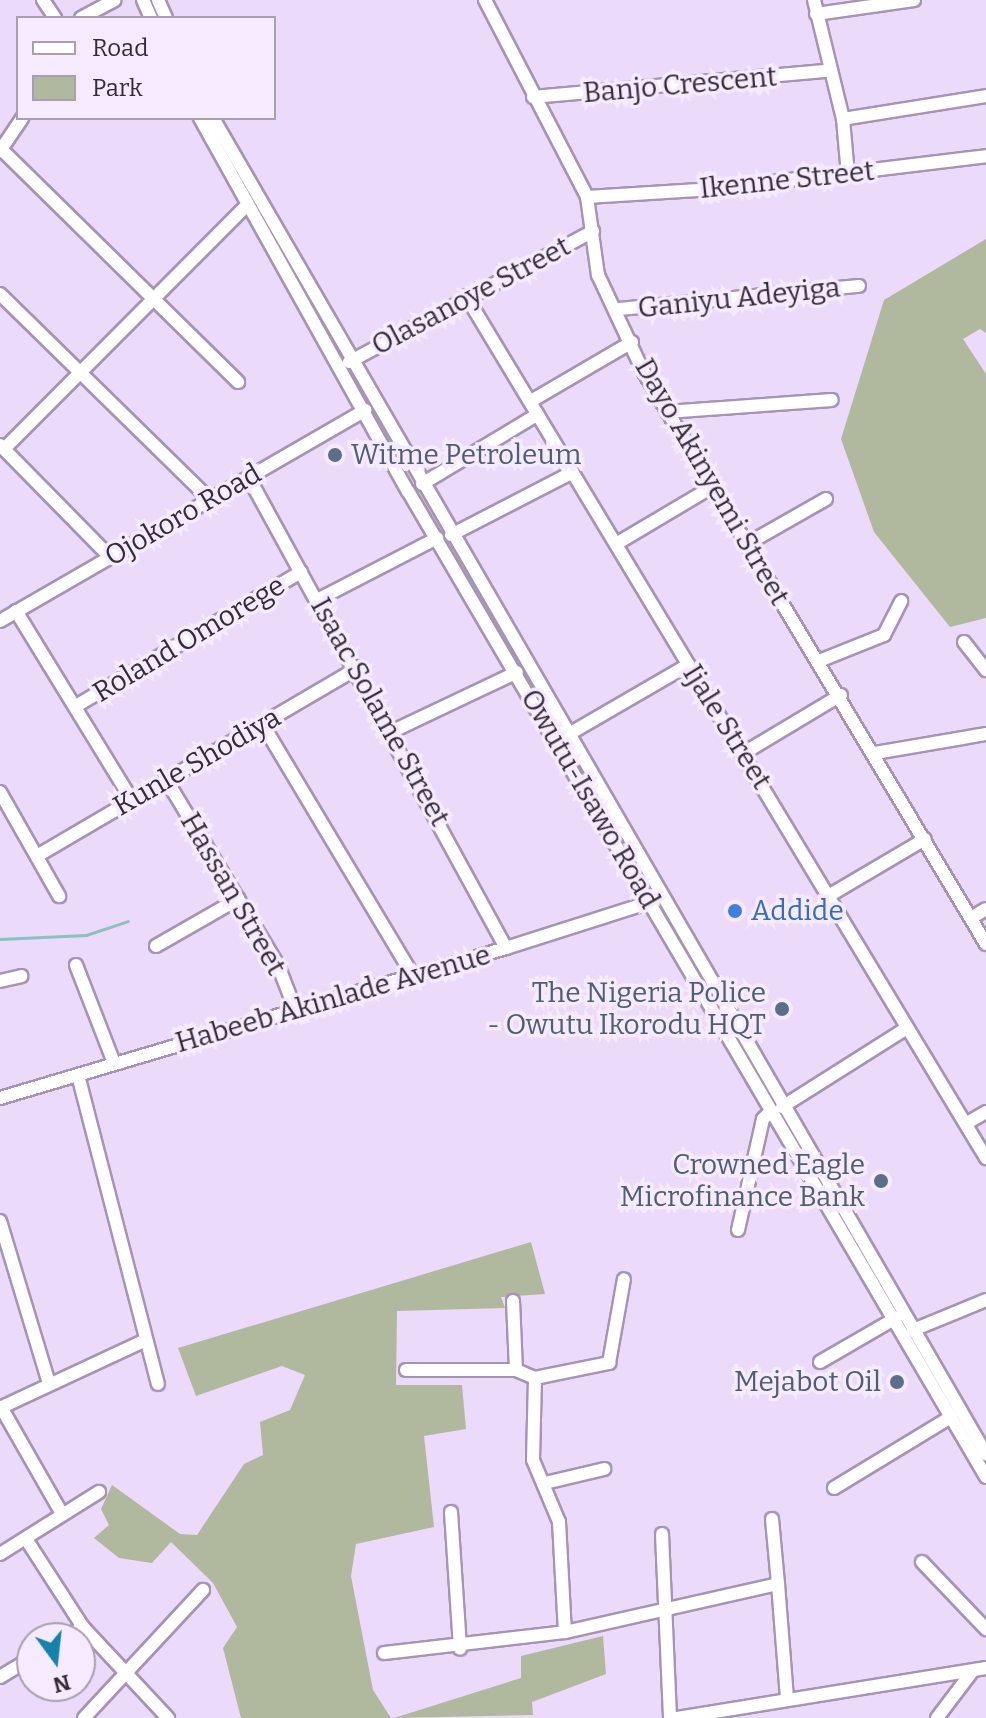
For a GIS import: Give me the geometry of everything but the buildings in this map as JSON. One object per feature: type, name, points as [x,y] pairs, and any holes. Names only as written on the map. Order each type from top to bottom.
[{"type":"street","points":[[85,16],[115,0]]},
{"type":"street","name":"Dayo Akinyemi Street","points":[[485,0],[587,197],[598,275],[619,309],[667,412],[841,695],[986,944]]},
{"type":"street","points":[[814,0],[827,71],[843,119],[848,175]]},
{"type":"street","points":[[816,14],[914,0]]},
{"type":"street","name":"Banjo Crescent","points":[[533,97],[827,71]]},
{"type":"street","points":[[843,119],[986,96]]},
{"type":"street","points":[[21,120],[0,149],[154,296],[238,382]]},
{"type":"street","name":"Owutu-Isawo Road","points":[[201,120],[246,206],[648,898],[985,1450]]},
{"type":"street","name":"Owutu-Isawo Road","points":[[214,120],[349,362],[657,886],[776,1109],[986,1477]]},
{"type":"street","name":"Ikenne Street","points":[[587,197],[848,175],[986,156]]},
{"type":"street","points":[[109,556],[2,447],[80,375],[154,296],[246,206]]},
{"type":"street","name":"Olasanoye Street","points":[[349,362],[466,296],[593,231]]},
{"type":"street","name":"Ganiyu Adeyiga","points":[[619,309],[859,286]]},
{"type":"street","points":[[0,294],[209,499]]},
{"type":"street","name":"Ijale Street","points":[[466,296],[986,1158]]},
{"type":"street","points":[[531,401],[632,342]]},
{"type":"street","points":[[667,412],[832,400]]},
{"type":"street","name":"Ojokoro Road","points":[[0,621],[366,410]]},
{"type":"street","points":[[422,484],[538,414]]},
{"type":"street","points":[[451,535],[573,472]]},
{"type":"street","name":"Isaac Solame Street","points":[[249,478],[393,731],[506,948]]},
{"type":"street","points":[[616,544],[712,487]]},
{"type":"street","points":[[747,544],[826,499]]},
{"type":"street","points":[[319,599],[437,538]]},
{"type":"street","name":"Roland Omorege","points":[[76,706],[301,572]]},
{"type":"street","points":[[819,661],[884,635],[901,601]]},
{"type":"street","points":[[16,611],[132,800]]},
{"type":"street","points":[[964,642],[986,670]]},
{"type":"street","points":[[569,734],[688,665]]},
{"type":"street","name":"Kunle Shodiya","points":[[37,856],[358,668]]},
{"type":"street","points":[[393,731],[517,672]]},
{"type":"street","points":[[744,753],[841,695]]},
{"type":"street","points":[[263,725],[412,974]]},
{"type":"street","points":[[875,753],[986,734]]},
{"type":"street","name":"Hassan Street","points":[[167,781],[238,899],[295,1009]]},
{"type":"street","points":[[0,792],[59,896]]},
{"type":"street","points":[[830,895],[925,839]]},
{"type":"street","points":[[648,898],[657,886]]},
{"type":"street","name":"Habeeb Akinlade Avenue","points":[[0,1098],[506,948],[648,898]]},
{"type":"street","points":[[156,946],[238,899]]},
{"type":"street","points":[[971,918],[986,909]]},
{"type":"street","points":[[76,965],[114,1063]]},
{"type":"street","points":[[0,981],[21,976]]},
{"type":"street","points":[[738,1230],[763,1119],[907,1028]]},
{"type":"street","points":[[78,1075],[144,1341],[158,1384]]},
{"type":"street","points":[[967,1123],[986,1112]]},
{"type":"street","points":[[0,1221],[14,1279],[48,1380]]},
{"type":"street","points":[[0,1283],[14,1279]]},
{"type":"street","points":[[406,1370],[516,1370],[535,1378],[613,1360],[624,1279]]},
{"type":"street","points":[[913,1330],[986,1300]]},
{"type":"street","points":[[513,1301],[516,1370]]},
{"type":"street","points":[[820,1362],[896,1318]]},
{"type":"street","points":[[62,1514],[1,1407],[48,1380],[144,1341]]},
{"type":"street","points":[[535,1378],[533,1460],[559,1522],[565,1632]]},
{"type":"street","points":[[834,1488],[951,1417]]},
{"type":"street","points":[[545,1483],[604,1469]]},
{"type":"street","points":[[0,1554],[99,1492]]},
{"type":"street","points":[[451,1512],[460,1649]]},
{"type":"street","points":[[772,1519],[787,1699]]},
{"type":"street","points":[[662,1534],[668,1612],[670,1718]]},
{"type":"street","points":[[26,1539],[80,1622]]},
{"type":"street","points":[[922,1562],[986,1629]]},
{"type":"street","points":[[384,1653],[460,1649],[565,1632],[668,1612],[778,1584]]},
{"type":"street","points":[[84,1718],[203,1590]]},
{"type":"street","points":[[96,1642],[168,1718]]},
{"type":"street","points":[[677,1718],[971,1673],[986,1668]]},
{"type":"street","points":[[937,1718],[971,1673]]},
{"type":"green space","points":[[986,239],[986,333],[980,329],[963,339],[986,374],[986,618],[950,627],[874,532],[841,439],[884,300]]},
{"type":"green space","points":[[531,1242],[545,1294],[501,1297],[505,1308],[397,1311],[396,1385],[462,1385],[466,1429],[424,1436],[434,1527],[356,1544],[351,1576],[373,1690],[391,1718],[241,1718],[223,1648],[237,1627],[213,1583],[171,1542],[152,1563],[119,1558],[94,1538],[109,1525],[101,1509],[112,1485],[180,1534],[197,1535],[244,1464],[263,1455],[260,1422],[290,1410],[305,1375],[282,1366],[196,1396],[178,1348]]},
{"type":"green space","points":[[603,1636],[606,1674],[532,1702],[533,1715],[394,1718],[521,1678],[521,1656]]},
{"type":"waterway","points":[[0,939],[86,935],[128,921]]},
{"type":"place","name":"Witme Petroleum","points":[[335,455]]},
{"type":"place","name":"Addide","points":[[735,911]]},
{"type":"place","name":"The Nigeria Police - Owutu Ikorodu HQT","points":[[782,1009]]},
{"type":"place","name":"Crowned Eagle Microfinance Bank","points":[[881,1181]]},
{"type":"place","name":"Mejabot Oil","points":[[897,1382]]}]
